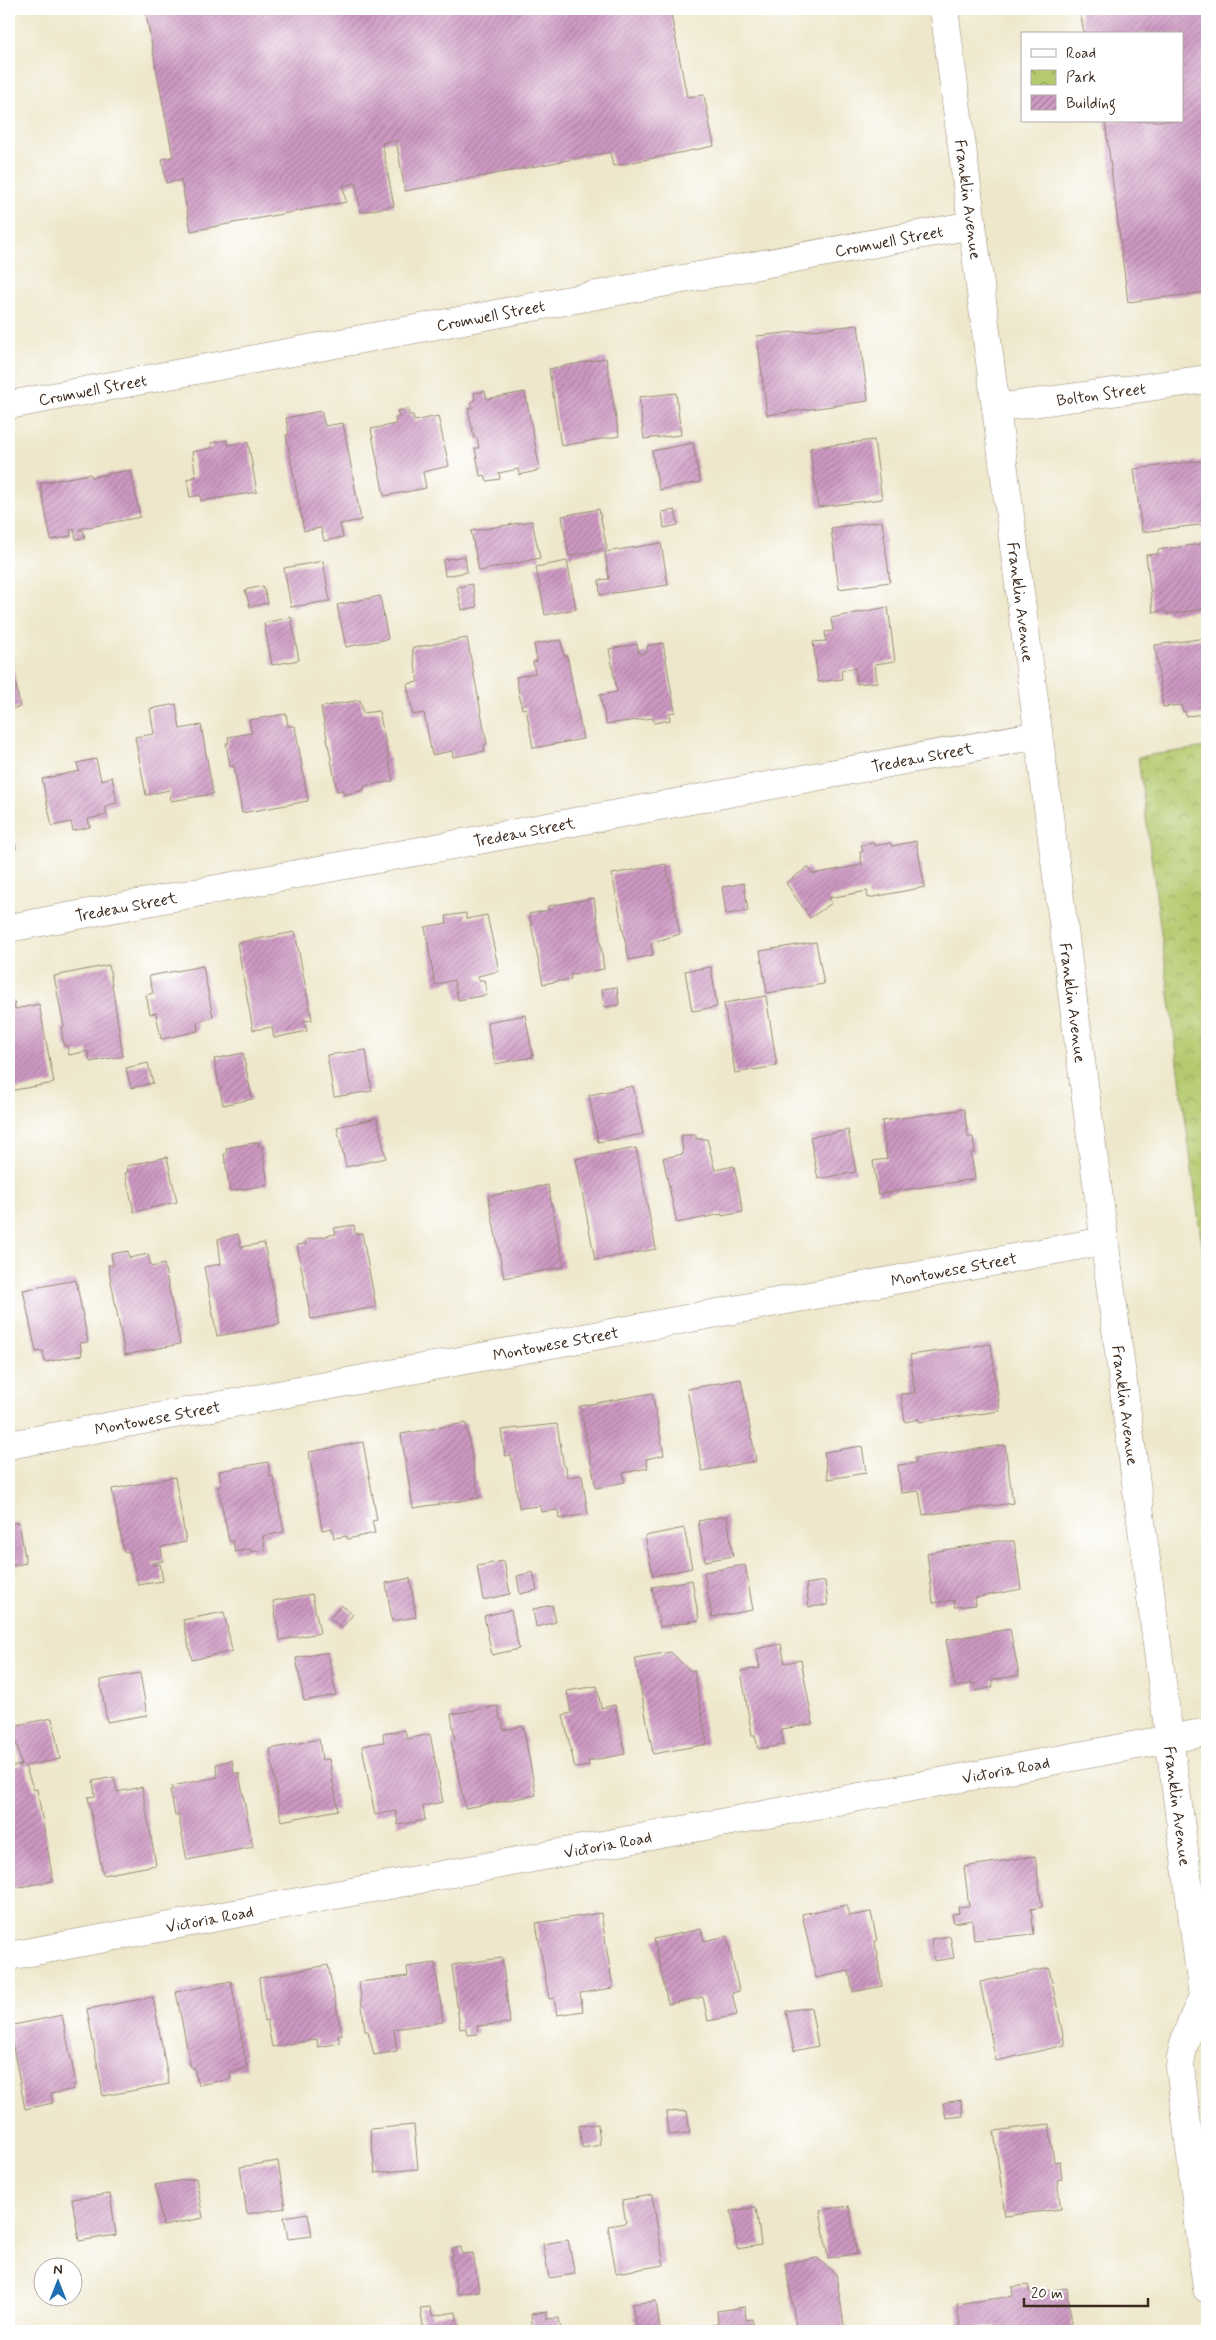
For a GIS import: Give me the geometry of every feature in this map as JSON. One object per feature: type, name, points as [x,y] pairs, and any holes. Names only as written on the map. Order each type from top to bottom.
[{"type":"street","name":"Franklin Avenue","points":[[944,9],[1169,1740],[1205,2000]]},
{"type":"street","name":"Cromwell Street","points":[[9,405],[972,225]]},
{"type":"street","name":"Bolton Street","points":[[996,408],[1207,379]]},
{"type":"street","name":"Tredeau Street","points":[[9,928],[1038,735]]},
{"type":"street","name":"Montowese Street","points":[[9,1445],[1104,1240]]},
{"type":"street","name":"Victoria Road","points":[[9,1956],[1207,1732]]},
{"type":"street","points":[[1205,2000],[1186,2035],[1181,2049],[1180,2067],[1207,2289]]},
{"type":"green space","points":[[1207,747],[1207,1284],[1138,757]]},
{"type":"building","points":[[145,9],[670,9],[687,97],[704,95],[714,146],[613,166],[610,152],[405,191],[396,140],[382,143],[394,206],[361,212],[356,183],[343,186],[346,202],[191,231],[181,180],[166,183],[162,159],[173,157]]},
{"type":"building","points":[[1080,9],[1207,9],[1207,292],[1128,302],[1105,122],[1184,122],[1184,32],[1084,32]]},
{"type":"building","points":[[858,325],[868,401],[767,415],[757,336]]},
{"type":"building","points":[[606,358],[619,436],[561,446],[549,369]]},
{"type":"building","points":[[485,391],[487,399],[525,392],[540,470],[519,475],[518,469],[499,473],[500,479],[487,481],[485,475],[480,476],[475,448],[479,448],[477,438],[474,438],[468,408],[472,408],[471,402],[475,400],[474,393]]},
{"type":"building","points":[[676,393],[681,435],[644,439],[639,397]]},
{"type":"building","points":[[408,409],[409,415],[413,415],[414,421],[438,416],[449,466],[423,472],[426,488],[384,496],[371,429],[396,424],[395,418],[399,417],[397,411]]},
{"type":"building","points":[[321,411],[325,426],[343,423],[361,520],[340,524],[343,537],[324,541],[321,528],[304,531],[286,435],[289,434],[286,418]]},
{"type":"building","points":[[227,440],[228,445],[248,442],[257,492],[201,501],[200,495],[190,497],[187,479],[196,477],[192,452],[212,448],[211,443]]},
{"type":"building","points":[[874,440],[882,499],[818,507],[810,448]]},
{"type":"building","points":[[693,443],[700,482],[659,490],[652,451]]},
{"type":"building","points":[[1207,460],[1207,524],[1142,532],[1134,469]]},
{"type":"building","points":[[131,470],[140,517],[79,529],[80,531],[83,530],[85,538],[76,539],[74,529],[70,530],[71,536],[51,540],[40,483],[90,474],[92,477]]},
{"type":"building","points":[[599,509],[607,549],[569,556],[562,516]]},
{"type":"building","points":[[675,510],[678,525],[664,528],[662,512]]},
{"type":"building","points":[[532,521],[540,558],[479,571],[471,531]]},
{"type":"building","points":[[882,521],[890,582],[839,589],[831,528]]},
{"type":"building","points":[[661,543],[668,585],[600,595],[599,580],[609,579],[605,552]]},
{"type":"building","points":[[1207,543],[1207,609],[1167,614],[1166,611],[1153,612],[1146,555],[1158,554],[1158,550]]},
{"type":"building","points":[[465,556],[467,572],[445,576],[443,560]]},
{"type":"building","points":[[323,561],[330,601],[291,607],[284,568]]},
{"type":"building","points":[[567,561],[576,609],[545,615],[536,567]]},
{"type":"building","points":[[472,584],[477,607],[462,610],[457,587]]},
{"type":"building","points":[[263,586],[268,603],[250,607],[245,590]]},
{"type":"building","points":[[380,596],[388,639],[346,647],[337,605]]},
{"type":"building","points":[[888,607],[895,661],[875,664],[877,682],[857,684],[855,668],[841,670],[842,679],[818,682],[813,642],[826,641],[825,632],[833,631],[831,618]]},
{"type":"building","points":[[291,617],[299,660],[272,665],[264,623]]},
{"type":"building","points":[[467,638],[487,744],[484,745],[485,751],[453,757],[452,751],[432,755],[424,713],[413,715],[407,684],[418,682],[412,648]]},
{"type":"building","points":[[1207,638],[1207,708],[1205,709],[1205,714],[1186,716],[1182,705],[1163,707],[1155,645]]},
{"type":"building","points":[[561,640],[564,656],[567,656],[583,739],[533,748],[526,708],[522,709],[516,677],[535,673],[533,662],[537,661],[534,644]]},
{"type":"building","points":[[663,643],[675,712],[669,713],[670,720],[654,723],[653,718],[606,724],[600,695],[617,692],[609,649],[637,644],[639,654],[648,652],[647,646]]},
{"type":"building","points":[[12,662],[20,707],[9,709],[9,663]]},
{"type":"building","points":[[360,700],[363,713],[379,711],[393,781],[364,786],[364,790],[344,795],[343,790],[337,791],[321,707]]},
{"type":"building","points":[[176,704],[180,729],[201,725],[213,794],[171,801],[169,790],[146,795],[135,737],[154,734],[150,709]]},
{"type":"building","points":[[286,714],[288,726],[295,726],[308,801],[242,813],[234,766],[230,766],[226,743],[229,743],[228,737],[252,733],[249,720]]},
{"type":"building","points":[[96,759],[101,780],[112,777],[117,803],[105,806],[107,815],[88,819],[90,827],[73,831],[71,822],[52,826],[42,779],[79,771],[77,763]]},
{"type":"building","points":[[9,817],[16,849],[9,850]]},
{"type":"building","points":[[916,841],[925,887],[868,898],[867,891],[829,898],[832,903],[810,918],[786,883],[808,867],[813,874],[862,865],[860,852],[863,851],[861,845],[874,843],[874,846],[891,843],[892,846]]},
{"type":"building","points":[[666,864],[680,934],[651,943],[653,955],[629,960],[612,874]]},
{"type":"building","points":[[744,883],[748,911],[726,914],[722,887]]},
{"type":"building","points":[[594,898],[604,969],[570,975],[571,979],[543,984],[529,914],[549,910],[548,906]]},
{"type":"building","points":[[466,913],[466,919],[487,915],[499,971],[478,976],[479,980],[484,980],[487,995],[458,1000],[454,980],[435,985],[425,927],[447,923],[446,916]]},
{"type":"building","points":[[295,932],[312,1020],[304,1021],[307,1031],[274,1038],[272,1027],[253,1030],[237,943]]},
{"type":"building","points":[[816,942],[824,984],[767,993],[760,951]]},
{"type":"building","points":[[109,965],[123,1056],[90,1062],[88,1051],[69,1055],[67,1045],[64,1046],[61,1027],[64,1027],[54,976]]},
{"type":"building","points":[[203,966],[213,1017],[197,1022],[198,1031],[161,1039],[156,1013],[150,1014],[146,995],[153,993],[149,976]]},
{"type":"building","points":[[711,967],[717,1007],[692,1011],[685,971]]},
{"type":"building","points":[[617,987],[619,1005],[604,1007],[602,989]]},
{"type":"building","points":[[766,996],[777,1066],[735,1073],[724,1003]]},
{"type":"building","points":[[14,1001],[15,1009],[39,1004],[54,1083],[9,1091],[9,1002]]},
{"type":"building","points":[[525,1015],[533,1057],[495,1064],[487,1022]]},
{"type":"building","points":[[366,1050],[372,1091],[334,1097],[327,1055]]},
{"type":"building","points":[[243,1053],[252,1099],[223,1105],[214,1059]]},
{"type":"building","points":[[148,1063],[153,1083],[131,1088],[126,1068]]},
{"type":"building","points":[[633,1086],[643,1134],[598,1142],[589,1095]]},
{"type":"building","points":[[964,1109],[968,1137],[973,1137],[975,1152],[971,1153],[975,1179],[878,1194],[873,1161],[887,1159],[882,1121]]},
{"type":"building","points":[[377,1118],[386,1158],[346,1167],[337,1127]]},
{"type":"building","points":[[848,1130],[856,1172],[818,1179],[810,1137]]},
{"type":"building","points":[[681,1135],[696,1135],[696,1139],[707,1139],[715,1170],[734,1166],[743,1212],[677,1223],[663,1158],[683,1154]]},
{"type":"building","points":[[259,1142],[259,1147],[262,1146],[268,1185],[230,1191],[224,1154],[227,1153],[226,1148]]},
{"type":"building","points":[[636,1148],[656,1249],[595,1260],[576,1159]]},
{"type":"building","points":[[167,1157],[177,1202],[134,1212],[125,1173],[128,1172],[127,1166]]},
{"type":"building","points":[[548,1185],[564,1267],[504,1278],[488,1196]]},
{"type":"building","points":[[354,1225],[355,1234],[362,1233],[376,1307],[311,1319],[297,1245],[306,1244],[305,1240],[336,1234],[334,1228]]},
{"type":"building","points":[[238,1234],[241,1247],[264,1243],[280,1324],[217,1336],[204,1267],[221,1264],[218,1239]]},
{"type":"building","points":[[128,1251],[129,1258],[148,1254],[151,1267],[164,1264],[180,1344],[125,1355],[108,1265],[113,1265],[111,1254]]},
{"type":"building","points":[[76,1280],[88,1342],[80,1343],[82,1355],[45,1362],[43,1351],[36,1352],[23,1290]]},
{"type":"building","points":[[991,1344],[1000,1411],[919,1422],[919,1419],[905,1422],[901,1394],[915,1393],[910,1355]]},
{"type":"building","points":[[741,1379],[756,1461],[702,1471],[687,1389]]},
{"type":"building","points":[[652,1393],[664,1455],[646,1459],[648,1468],[623,1473],[625,1482],[596,1488],[580,1406]]},
{"type":"building","points":[[466,1423],[479,1498],[413,1508],[401,1434]]},
{"type":"building","points":[[557,1424],[567,1477],[582,1475],[588,1514],[559,1519],[558,1510],[541,1512],[540,1506],[519,1508],[511,1455],[505,1456],[501,1430]]},
{"type":"building","points":[[363,1442],[377,1520],[372,1521],[375,1533],[347,1539],[347,1536],[334,1538],[332,1528],[322,1530],[309,1452]]},
{"type":"building","points":[[1005,1445],[1013,1503],[923,1515],[919,1491],[901,1493],[898,1465],[916,1463],[915,1458]]},
{"type":"building","points":[[862,1446],[866,1473],[828,1479],[824,1452]]},
{"type":"building","points":[[268,1462],[270,1477],[273,1476],[284,1532],[263,1536],[265,1550],[251,1552],[250,1549],[235,1552],[233,1541],[229,1541],[218,1486],[222,1486],[219,1471]]},
{"type":"building","points":[[175,1477],[186,1542],[161,1547],[163,1561],[152,1563],[153,1565],[160,1564],[163,1581],[138,1585],[130,1551],[124,1552],[112,1489]]},
{"type":"building","points":[[727,1516],[733,1556],[705,1561],[698,1521]]},
{"type":"building","points":[[19,1522],[26,1563],[9,1566],[9,1524]]},
{"type":"building","points":[[684,1528],[692,1568],[653,1576],[645,1536]]},
{"type":"building","points":[[998,1541],[1014,1541],[1021,1589],[975,1598],[976,1605],[955,1607],[954,1600],[933,1603],[927,1553]]},
{"type":"building","points":[[504,1561],[510,1594],[483,1600],[477,1566]]},
{"type":"building","points":[[745,1565],[753,1610],[712,1617],[704,1572]]},
{"type":"building","points":[[533,1572],[537,1590],[520,1594],[517,1576]]},
{"type":"building","points":[[410,1578],[416,1617],[392,1621],[386,1583]]},
{"type":"building","points":[[692,1580],[699,1620],[660,1627],[652,1587]]},
{"type":"building","points":[[825,1581],[828,1605],[809,1607],[806,1584]]},
{"type":"building","points":[[312,1594],[320,1633],[280,1640],[273,1601]]},
{"type":"building","points":[[341,1605],[353,1614],[342,1628],[330,1619]]},
{"type":"building","points":[[552,1605],[556,1622],[536,1627],[533,1609]]},
{"type":"building","points":[[511,1610],[519,1649],[492,1655],[484,1616]]},
{"type":"building","points":[[224,1612],[232,1651],[192,1660],[183,1620]]},
{"type":"building","points":[[1010,1629],[1019,1675],[992,1680],[993,1687],[976,1691],[975,1683],[955,1687],[946,1640]]},
{"type":"building","points":[[781,1644],[785,1663],[801,1660],[813,1724],[781,1729],[784,1745],[758,1749],[755,1735],[752,1735],[741,1671],[760,1668],[756,1649]]},
{"type":"building","points":[[328,1652],[336,1695],[304,1701],[296,1658]]},
{"type":"building","points":[[671,1652],[690,1671],[694,1670],[707,1744],[653,1754],[635,1658]]},
{"type":"building","points":[[140,1673],[147,1715],[107,1722],[100,1680]]},
{"type":"building","points":[[597,1686],[601,1708],[615,1705],[625,1754],[588,1761],[589,1766],[575,1768],[563,1715],[571,1713],[567,1691]]},
{"type":"building","points":[[498,1706],[504,1730],[523,1726],[536,1795],[465,1808],[451,1741],[455,1740],[451,1714]]},
{"type":"building","points":[[52,1718],[60,1759],[25,1766],[34,1790],[37,1789],[53,1881],[9,1889],[9,1767],[21,1765],[13,1726]]},
{"type":"building","points":[[405,1730],[407,1739],[430,1734],[443,1802],[423,1806],[425,1820],[398,1825],[396,1811],[375,1815],[362,1746],[384,1742],[383,1734]]},
{"type":"building","points":[[319,1739],[322,1760],[329,1759],[338,1810],[281,1821],[270,1749]]},
{"type":"building","points":[[232,1760],[234,1773],[239,1773],[253,1847],[187,1860],[178,1814],[175,1815],[170,1790],[173,1790],[172,1786],[218,1777],[216,1764]]},
{"type":"building","points":[[114,1777],[117,1792],[142,1787],[156,1865],[103,1875],[88,1797],[95,1796],[93,1781]]},
{"type":"building","points":[[1035,1856],[1042,1907],[1031,1909],[1034,1934],[974,1940],[972,1920],[954,1923],[952,1914],[959,1913],[958,1907],[969,1906],[964,1867]]},
{"type":"building","points":[[847,1905],[849,1916],[871,1912],[877,1941],[875,1942],[882,1986],[853,1992],[849,1971],[816,1978],[802,1914]]},
{"type":"building","points":[[601,1913],[613,1988],[580,1993],[583,2011],[557,2015],[554,1998],[549,1999],[536,1923]]},
{"type":"building","points":[[701,1929],[704,1941],[727,1936],[739,1991],[732,1993],[737,2015],[708,2021],[703,1997],[668,2004],[654,1939]]},
{"type":"building","points":[[950,1936],[954,1958],[934,1961],[931,1939]]},
{"type":"building","points":[[502,1958],[510,2023],[477,2026],[478,2034],[467,2035],[466,2028],[460,2029],[452,1965]]},
{"type":"building","points":[[435,1963],[443,2022],[394,2029],[397,2051],[374,2055],[368,2031],[365,2031],[359,1982],[408,1976],[407,1967]]},
{"type":"building","points":[[328,1965],[342,2035],[338,2035],[340,2043],[318,2047],[317,2039],[272,2047],[267,2020],[264,2021],[259,1978]]},
{"type":"building","points":[[1049,1968],[1065,2045],[996,2061],[980,1982]]},
{"type":"building","points":[[231,1981],[247,2068],[230,2072],[231,2079],[198,2085],[194,2068],[191,2068],[176,1992]]},
{"type":"building","points":[[153,1997],[169,2084],[103,2096],[87,2009]]},
{"type":"building","points":[[811,2007],[818,2046],[794,2051],[786,2011]]},
{"type":"building","points":[[62,2015],[76,2084],[73,2085],[74,2089],[51,2094],[53,2103],[25,2109],[9,2026]]},
{"type":"building","points":[[961,2100],[963,2116],[946,2118],[943,2103]]},
{"type":"building","points":[[687,2111],[690,2133],[668,2135],[666,2112]]},
{"type":"building","points":[[598,2124],[600,2145],[582,2148],[579,2126]]},
{"type":"building","points":[[1049,2124],[1054,2162],[1060,2161],[1062,2179],[1057,2180],[1061,2209],[1005,2216],[994,2131]]},
{"type":"building","points":[[414,2125],[418,2169],[375,2173],[370,2129]]},
{"type":"building","points":[[278,2161],[285,2208],[247,2214],[240,2167]]},
{"type":"building","points":[[196,2178],[203,2218],[163,2226],[155,2185]]},
{"type":"building","points":[[110,2194],[116,2235],[79,2241],[72,2199]]},
{"type":"building","points":[[652,2195],[664,2265],[616,2273],[608,2226],[626,2223],[622,2200]]},
{"type":"building","points":[[849,2206],[857,2254],[828,2258],[820,2210]]},
{"type":"building","points":[[756,2207],[761,2245],[737,2249],[731,2211]]},
{"type":"building","points":[[308,2213],[312,2236],[288,2239],[284,2217]]},
{"type":"building","points":[[568,2240],[575,2274],[549,2278],[543,2244]]},
{"type":"building","points":[[461,2247],[462,2254],[473,2253],[479,2291],[457,2294],[451,2256],[453,2256],[452,2249]]},
{"type":"building","points":[[817,2258],[836,2274],[845,2331],[797,2331],[785,2263]]},
{"type":"building","points":[[1028,2285],[1030,2293],[1067,2288],[1073,2331],[997,2331],[996,2326],[961,2331],[957,2304],[1013,2296],[1012,2287]]},
{"type":"building","points":[[656,2301],[660,2331],[616,2331],[636,2327],[632,2304]]},
{"type":"building","points":[[430,2307],[432,2316],[456,2312],[459,2331],[424,2331],[420,2308]]},
{"type":"building","points":[[745,2307],[746,2320],[752,2319],[754,2331],[705,2331],[704,2326],[718,2324],[717,2311]]},
{"type":"building","points":[[547,2312],[547,2319],[559,2318],[561,2331],[533,2331],[531,2314]]}]
